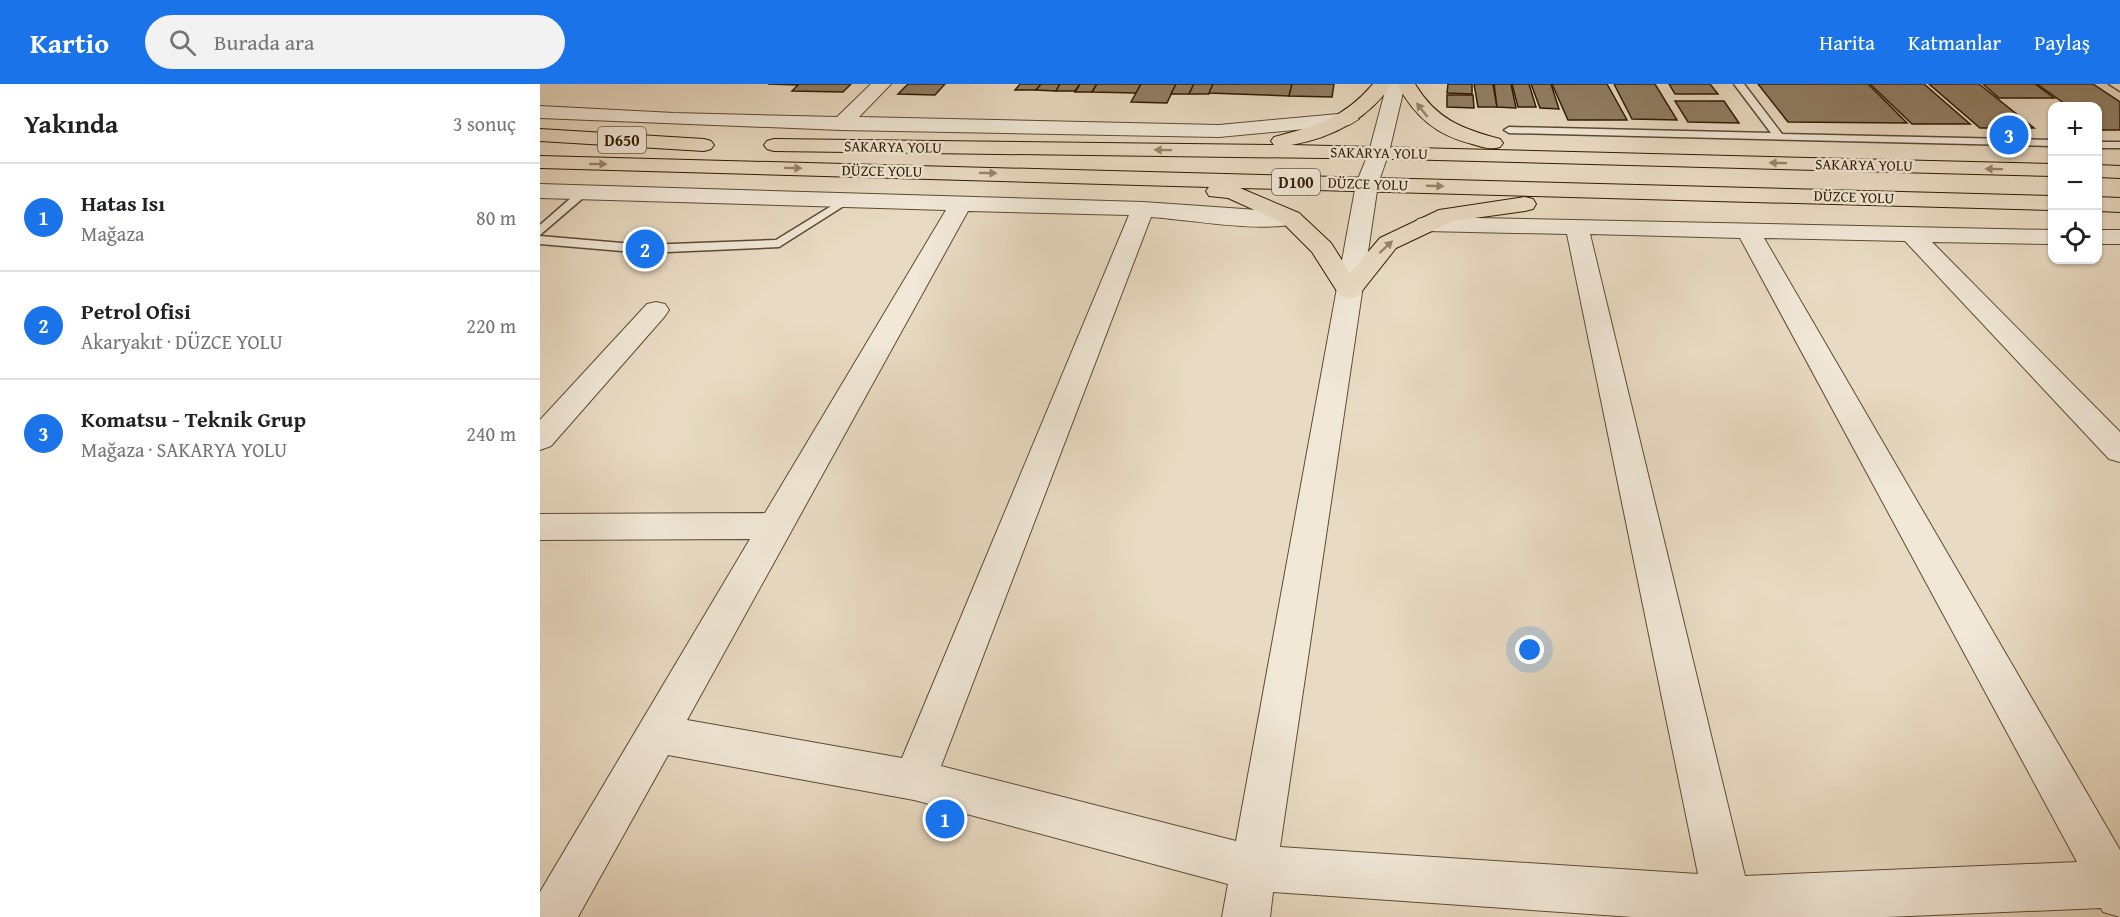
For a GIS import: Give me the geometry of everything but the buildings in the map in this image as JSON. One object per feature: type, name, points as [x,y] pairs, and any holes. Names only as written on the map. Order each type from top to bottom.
[{"type":"highway","points":[[1204,150],[1301,138],[1349,119],[1369,102],[1383,84]]},
{"type":"highway","points":[[1406,84],[1430,120],[1462,137],[1575,158]]},
{"type":"highway","name":"D650","points":[[540,135],[704,145]]},
{"type":"highway","points":[[540,141],[728,145]]},
{"type":"highway","name":"SAKARYA YOLU","points":[[752,145],[1379,152],[2048,170]]},
{"type":"highway","name":"DÜZCE YOLU","points":[[540,162],[2048,203]]},
{"type":"highway","points":[[2102,171],[2120,172]]},
{"type":"highway","points":[[1033,174],[1233,192],[1291,218],[1322,248],[1349,291],[1388,243],[1447,215],[1533,202],[1704,193]]},
{"type":"highway","points":[[2102,204],[2120,205]]},
{"type":"street","points":[[841,124],[882,84]]},
{"type":"street","points":[[1246,917],[1367,184],[1379,152],[1396,84]]},
{"type":"street","points":[[540,112],[841,124],[1219,131],[1349,119]]},
{"type":"street","points":[[540,191],[1143,209],[1251,218],[1291,218]]},
{"type":"street","points":[[552,917],[961,203]]},
{"type":"street","points":[[914,780],[1143,209]]},
{"type":"street","points":[[1426,224],[2048,237]]},
{"type":"street","points":[[1577,228],[1730,908]]},
{"type":"street","points":[[657,734],[914,780],[1254,868],[1730,908],[2118,888],[1748,231]]},
{"type":"street","points":[[1912,235],[2120,451]]},
{"type":"street","points":[[2102,237],[2120,237]]},
{"type":"street","points":[[540,439],[656,310]]},
{"type":"street","points":[[540,527],[776,526]]},
{"type":"lane","points":[[1739,84],[1779,137]]},
{"type":"lane","points":[[2114,84],[2120,88]]},
{"type":"lane","points":[[1509,130],[2048,143]]},
{"type":"lane","points":[[2102,145],[2120,145]]},
{"type":"lane","points":[[540,231],[584,192]]},
{"type":"lane","points":[[540,240],[645,249],[779,243],[846,200]]},
{"type":"place","name":"Komatsu - Teknik Grup","points":[[2009,135]]},
{"type":"place","name":"Petrol Ofisi","points":[[645,249]]},
{"type":"place","name":"Hatas Isı","points":[[945,819]]}]
